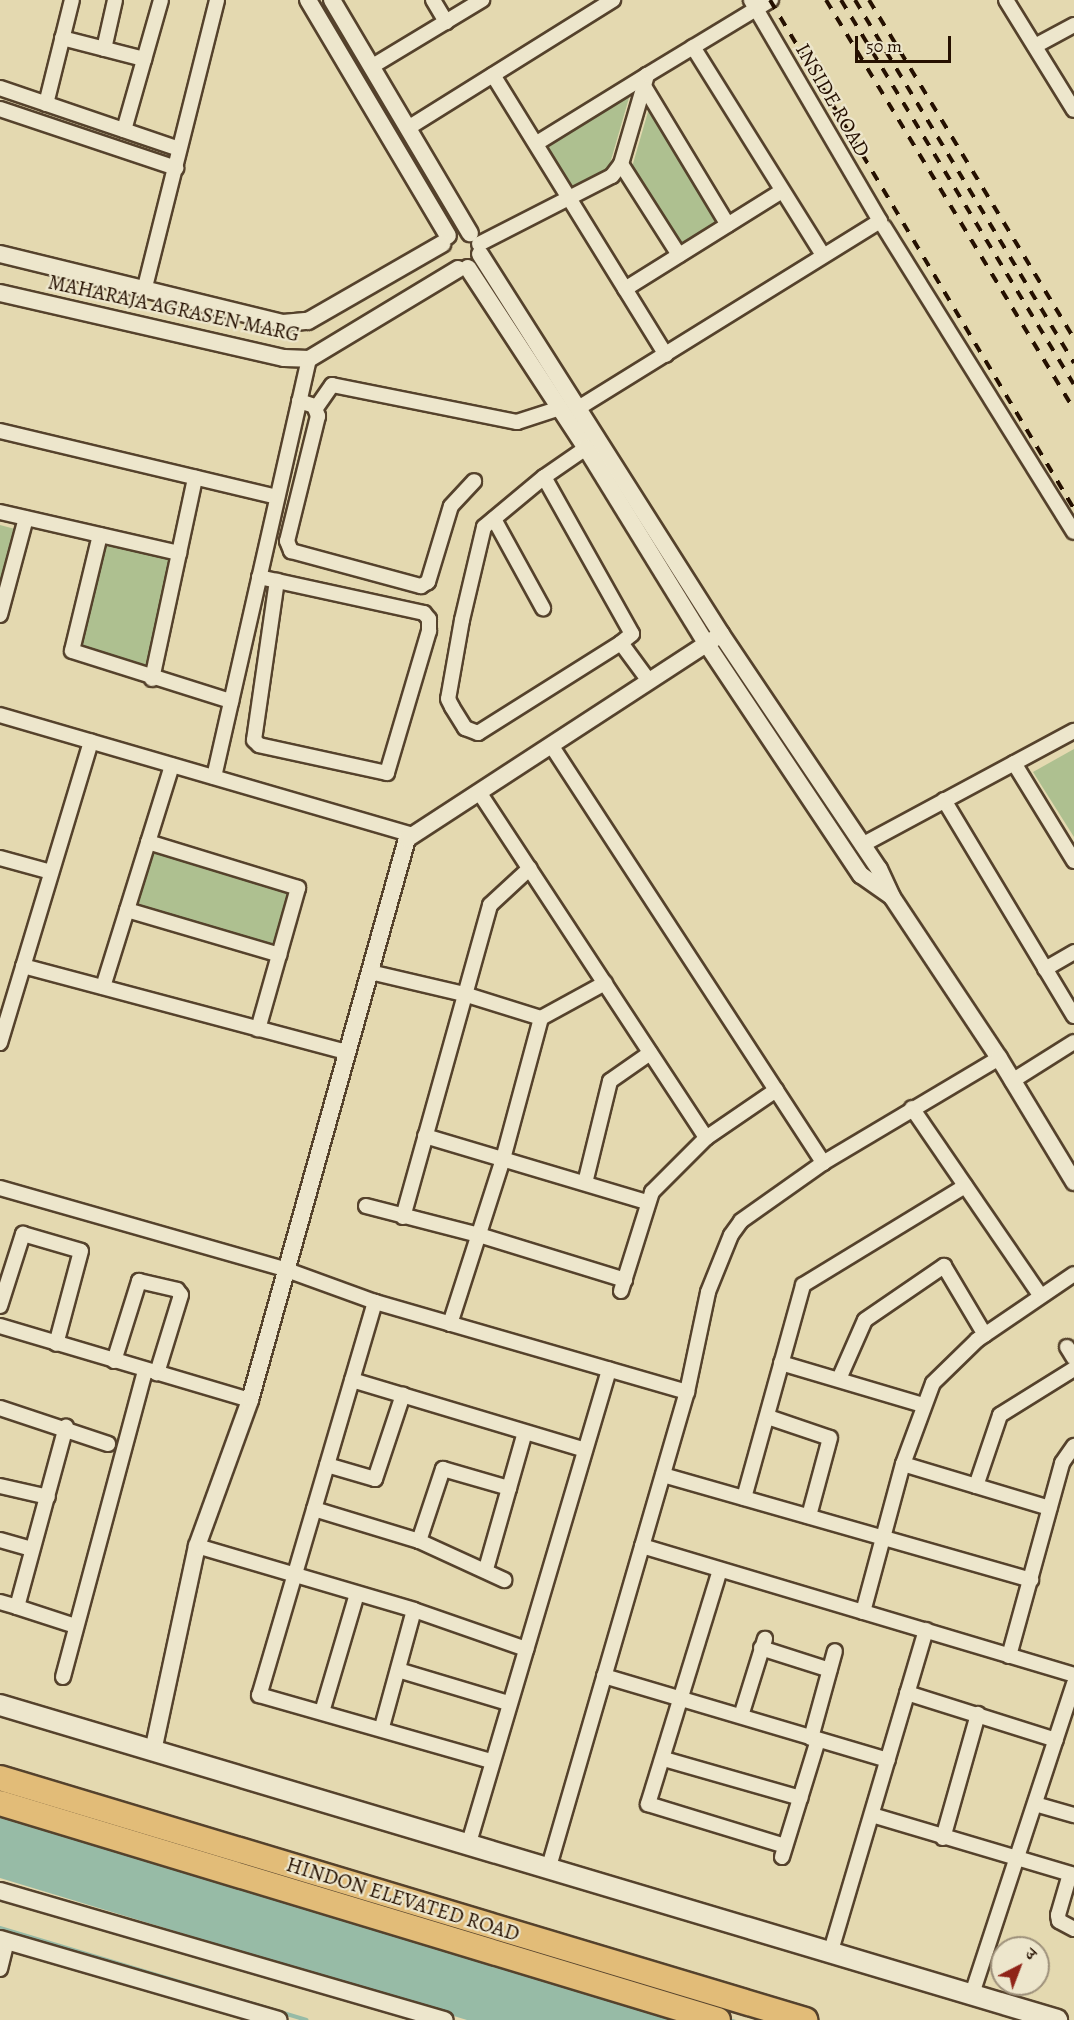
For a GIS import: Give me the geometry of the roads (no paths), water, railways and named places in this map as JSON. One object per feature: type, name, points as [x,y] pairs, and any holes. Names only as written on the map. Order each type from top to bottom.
[{"type":"highway","name":"HINDON ELEVATED ROAD","points":[[0,1778],[805,2020]]},
{"type":"highway","name":"HINDON ELEVATED ROAD","points":[[0,1803],[718,2020]]},
{"type":"main road","points":[[0,1705],[970,1997],[1057,2020]]},
{"type":"street","points":[[46,104],[72,0]]},
{"type":"street","points":[[104,49],[115,0]]},
{"type":"street","points":[[124,130],[160,0]]},
{"type":"street","points":[[144,291],[217,0]]},
{"type":"street","points":[[308,0],[445,240],[446,262],[463,269],[560,408],[706,644],[861,874],[892,897]]},
{"type":"street","points":[[332,0],[476,244],[721,634],[879,869],[892,897],[999,1058],[1074,1182]]},
{"type":"street","points":[[433,0],[446,22]]},
{"type":"street","points":[[371,67],[482,0]]},
{"type":"street","points":[[408,128],[613,0]]},
{"type":"street","points":[[537,143],[645,80],[753,5],[771,0]]},
{"type":"street","points":[[1006,0],[1074,110]]},
{"type":"street","name":"INSIDE ROAD","points":[[753,5],[882,224],[1074,532]]},
{"type":"street","points":[[1035,46],[1074,25]]},
{"type":"street","points":[[62,38],[144,59]]},
{"type":"street","points":[[693,47],[823,255]]},
{"type":"street","points":[[493,75],[666,355]]},
{"type":"street","points":[[476,244],[612,176],[621,164],[645,80]]},
{"type":"street","points":[[645,80],[728,225]]},
{"type":"street","points":[[0,88],[179,149]]},
{"type":"street","points":[[0,109],[176,168]]},
{"type":"street","points":[[621,164],[679,255]]},
{"type":"street","points":[[625,289],[782,191]]},
{"type":"street","points":[[580,407],[823,255],[882,224]]},
{"type":"street","points":[[445,240],[456,232],[476,244]]},
{"type":"street","name":"MAHARAJA AGRASEN MARG","points":[[0,254],[144,291],[283,322],[308,321],[445,240]]},
{"type":"street","name":"MAHARAJA AGRASEN MARG","points":[[0,293],[284,358],[309,359],[463,269],[476,244]]},
{"type":"street","points":[[214,777],[309,359]]},
{"type":"street","points":[[316,408],[332,386],[517,422],[560,408]]},
{"type":"street","points":[[299,401],[316,408]]},
{"type":"street","points":[[316,408],[318,416],[287,541],[291,551],[421,586],[428,582],[451,506],[474,481]]},
{"type":"street","points":[[0,431],[277,497]]},
{"type":"street","points":[[544,477],[632,634],[478,733],[465,728],[448,699],[462,620],[484,529],[544,477],[586,448]]},
{"type":"street","points":[[152,679],[195,478]]},
{"type":"street","points":[[0,513],[179,553]]},
{"type":"street","points":[[0,615],[26,518]]},
{"type":"street","points":[[494,519],[543,608]]},
{"type":"street","points":[[100,535],[72,651],[152,679],[231,701]]},
{"type":"street","points":[[259,577],[277,580],[424,613],[429,619],[429,631],[387,773],[259,745],[255,740],[277,580]]},
{"type":"street","points":[[153,1751],[197,1546],[250,1400],[407,839],[721,634]]},
{"type":"street","points":[[621,643],[649,681]]},
{"type":"street","points":[[0,715],[413,835]]},
{"type":"street","points":[[862,845],[1074,731]]},
{"type":"street","points":[[0,1043],[91,741]]},
{"type":"street","points":[[551,745],[823,1163]]},
{"type":"street","points":[[1014,763],[1074,861]]},
{"type":"street","points":[[103,987],[172,765]]},
{"type":"street","points":[[479,792],[706,1138]]},
{"type":"street","points":[[944,800],[1074,1016]]},
{"type":"street","points":[[148,842],[298,888],[258,1029]]},
{"type":"street","points":[[0,858],[51,872]]},
{"type":"street","points":[[403,1217],[490,905],[530,868]]},
{"type":"street","points":[[127,910],[280,955]]},
{"type":"street","points":[[1045,969],[1074,952]]},
{"type":"street","points":[[23,966],[347,1052]]},
{"type":"street","points":[[370,972],[464,994],[541,1018],[605,983]]},
{"type":"street","points":[[450,1324],[503,1159],[541,1018]]},
{"type":"street","points":[[1012,1081],[1074,1042]]},
{"type":"street","points":[[585,1183],[610,1081],[650,1053]]},
{"type":"street","points":[[548,1870],[687,1392],[708,1292],[731,1234],[741,1221],[823,1163],[999,1058]]},
{"type":"street","points":[[366,1206],[479,1235],[623,1286],[647,1202],[658,1184],[706,1138],[776,1090]]},
{"type":"street","points":[[912,1108],[1040,1295]]},
{"type":"street","points":[[426,1136],[647,1202]]},
{"type":"street","points":[[744,1498],[806,1281],[964,1186]]},
{"type":"street","points":[[0,1188],[287,1270],[375,1302],[687,1392]]},
{"type":"street","points":[[0,1306],[23,1234],[81,1251],[56,1344]]},
{"type":"street","points":[[839,1380],[865,1320],[944,1266],[985,1335]]},
{"type":"street","points":[[863,1612],[903,1464],[923,1405],[941,1372],[985,1335],[1040,1295],[1074,1274]]},
{"type":"street","points":[[63,1677],[75,1626],[151,1371],[181,1295],[177,1290],[139,1281],[114,1361]]},
{"type":"street","points":[[375,1302],[259,1695],[382,1727],[491,1761]]},
{"type":"street","points":[[0,1326],[250,1400]]},
{"type":"street","points":[[782,1363],[923,1405]]},
{"type":"street","points":[[468,1846],[508,1703],[609,1369]]},
{"type":"street","points":[[976,1485],[1000,1414],[1074,1369]]},
{"type":"street","points":[[352,1380],[585,1450]]},
{"type":"street","points":[[327,1465],[375,1479],[403,1395]]},
{"type":"street","points":[[0,1408],[66,1427],[108,1444]]},
{"type":"street","points":[[768,1417],[825,1433],[830,1439],[809,1516]]},
{"type":"street","points":[[17,1607],[66,1427]]},
{"type":"street","points":[[486,1569],[525,1432]]},
{"type":"street","points":[[1009,1656],[1062,1463],[1074,1446]]},
{"type":"street","points":[[903,1464],[1050,1508]]},
{"type":"street","points":[[419,1541],[443,1469],[509,1488]]},
{"type":"street","points":[[663,1475],[1031,1580]]},
{"type":"street","points":[[0,1486],[48,1497]]},
{"type":"street","points":[[314,1509],[419,1541],[486,1569],[504,1580]]},
{"type":"street","points":[[0,1540],[31,1549]]},
{"type":"street","points":[[197,1546],[414,1610],[526,1649]]},
{"type":"street","points":[[642,1546],[1074,1675]]},
{"type":"street","points":[[720,1570],[664,1759],[648,1804],[784,1852],[801,1798],[835,1651]]},
{"type":"street","points":[[322,1712],[357,1594]]},
{"type":"street","points":[[0,1602],[75,1626]]},
{"type":"street","points":[[382,1727],[414,1610]]},
{"type":"street","points":[[830,1954],[926,1629]]},
{"type":"street","points":[[741,1716],[763,1644],[830,1670]]},
{"type":"street","points":[[398,1671],[508,1703]]},
{"type":"street","points":[[604,1676],[888,1760]]},
{"type":"street","points":[[970,1997],[1074,1684]]},
{"type":"street","points":[[907,1693],[1056,1740]]},
{"type":"street","points":[[943,1838],[978,1714]]},
{"type":"street","points":[[664,1759],[801,1798]]},
{"type":"street","points":[[1035,1804],[1074,1815]]},
{"type":"street","points":[[872,1815],[1016,1860],[1072,1874],[1058,1915],[1059,1921],[1074,1929]]},
{"type":"street","points":[[0,1891],[445,2020]]},
{"type":"street","points":[[0,1970],[3,1940],[278,2020]]},
{"type":"waterway","points":[[0,1928],[307,2020]]},
{"type":"railway","points":[[770,0],[1074,509]]},
{"type":"railway","points":[[826,0],[1074,409]]},
{"type":"railway","points":[[841,0],[1074,384]]},
{"type":"railway","points":[[855,0],[1074,363]]},
{"type":"railway","points":[[869,0],[1074,338]]}]
